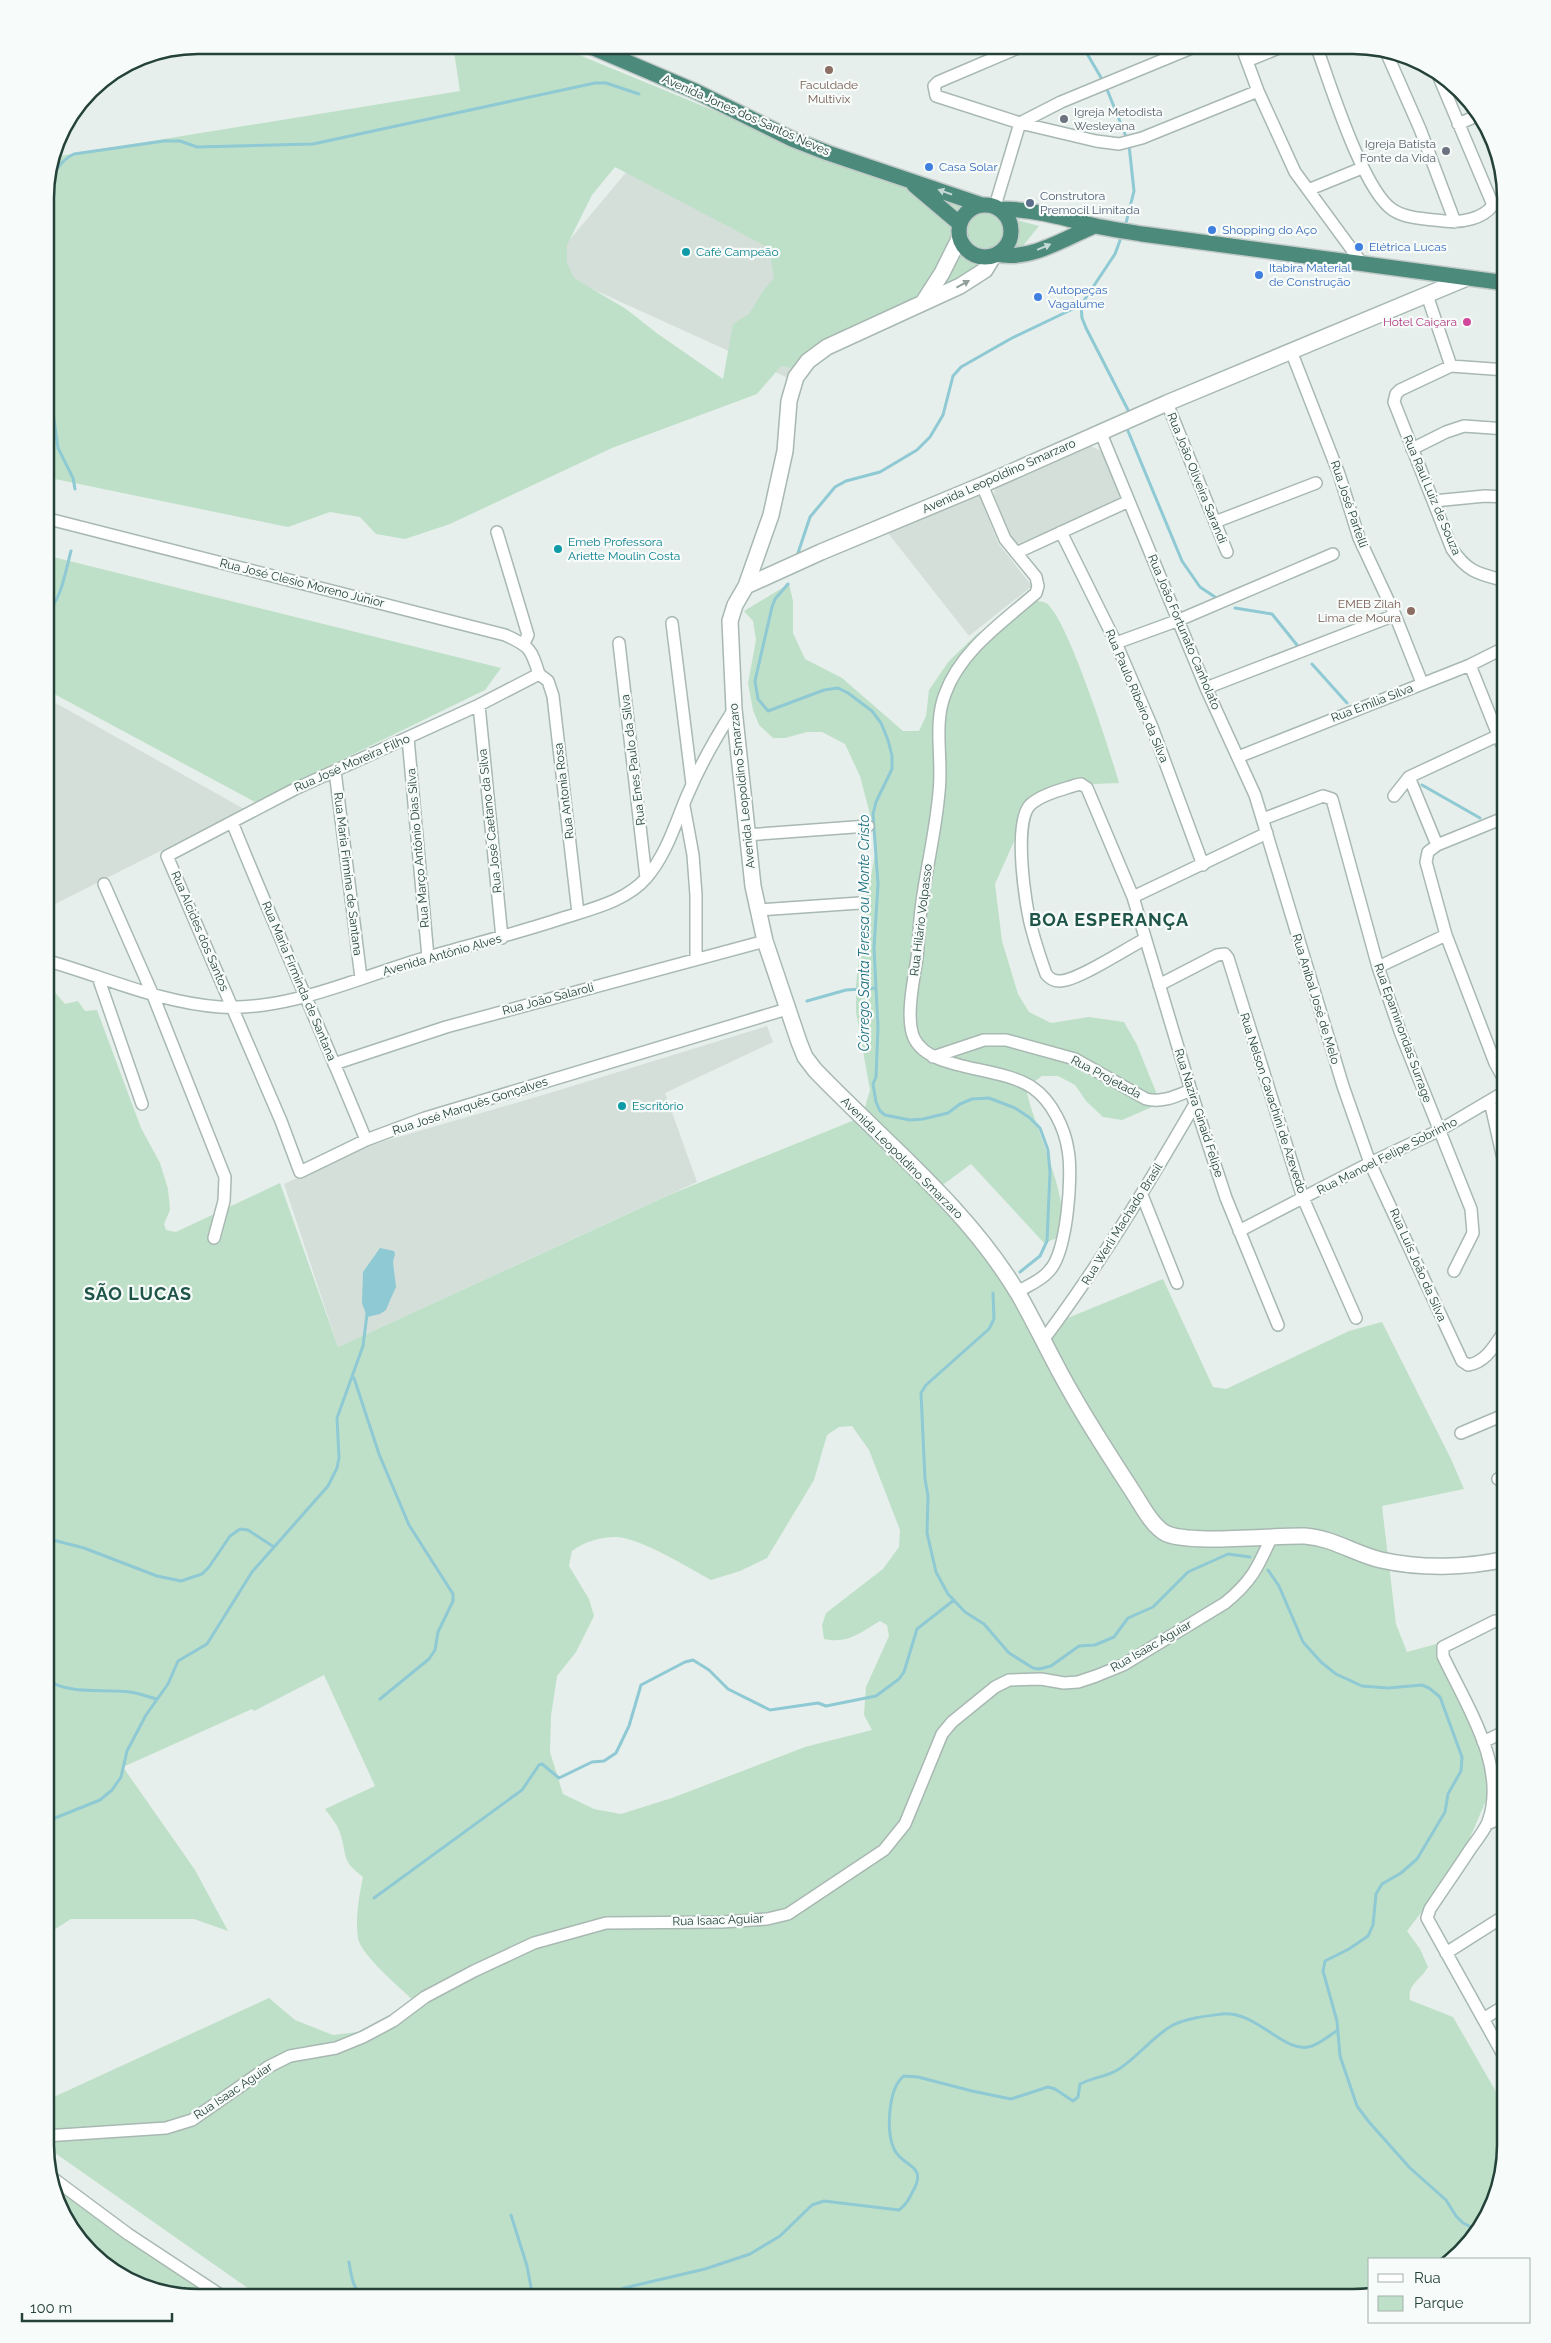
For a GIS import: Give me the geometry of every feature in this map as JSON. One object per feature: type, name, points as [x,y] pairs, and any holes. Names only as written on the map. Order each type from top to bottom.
[{"type":"highway","name":"Avenida Jones dos Santos Neves","points":[[608,54],[697,92],[792,139],[828,153],[993,207],[1021,209],[1094,226],[1142,234],[1361,262],[1497,282]]},
{"type":"highway","name":"Avenida Jones dos Santos Neves","points":[[908,179],[960,231],[966,248],[976,255],[1023,256],[1094,226]]},
{"type":"highway","points":[[960,231],[971,209],[993,207],[1009,219],[1012,231],[1008,243],[996,255]]},
{"type":"street","points":[[1004,54],[938,82],[934,86],[936,96],[1020,123],[1096,141],[1129,142],[1258,92]]},
{"type":"street","points":[[993,207],[1020,123],[1037,113],[1178,54]]},
{"type":"street","points":[[1244,54],[1258,92],[1295,172],[1361,262]]},
{"type":"street","points":[[1247,61],[1264,54]]},
{"type":"street","points":[[1319,54],[1362,168],[1378,194],[1391,209],[1402,215],[1455,222],[1478,217],[1488,211],[1493,205],[1442,85]]},
{"type":"street","points":[[1389,59],[1420,129],[1455,222]]},
{"type":"street","points":[[1458,124],[1472,118]]},
{"type":"street","points":[[1308,190],[1362,168]]},
{"type":"street","points":[[924,301],[942,273],[960,231]]},
{"type":"street","points":[[746,586],[772,515],[779,486],[785,451],[789,401],[796,377],[808,361],[827,346],[973,278],[985,270],[996,255]]},
{"type":"street","name":"Avenida Leopoldino Smarzaro","points":[[1466,278],[1166,403],[982,485],[821,552],[746,586],[734,605],[730,621],[734,709],[746,835],[757,910],[787,1009],[805,1057],[968,1224],[1017,1292],[1044,1339],[1070,1392],[1100,1442],[1146,1511],[1164,1533],[1188,1538],[1307,1536],[1328,1540],[1379,1560],[1405,1564],[1431,1566],[1472,1565],[1497,1561]]},
{"type":"street","points":[[1427,295],[1451,366],[1497,369]]},
{"type":"street","name":"Rua José Partelli","points":[[1291,351],[1339,474],[1359,538],[1395,615],[1422,683]]},
{"type":"street","name":"Rua Raul Luiz de Souza","points":[[1451,366],[1400,390],[1396,394],[1394,402],[1452,549],[1462,564],[1476,573],[1497,580]]},
{"type":"street","name":"Rua João Oliveira Sarandi","points":[[1166,403],[1228,552]]},
{"type":"street","points":[[1412,450],[1446,432],[1464,426],[1497,428]]},
{"type":"street","name":"Rua João Fortunato Canholato","points":[[1100,432],[1206,688],[1255,795],[1267,833]]},
{"type":"street","points":[[1215,522],[1316,483]]},
{"type":"street","name":"Rua Hilário Volpasso","points":[[982,485],[1005,539],[1036,577],[1038,586],[1036,593],[978,643],[955,674],[945,692],[938,719],[940,789],[921,904],[910,1029],[920,1048],[933,1057],[953,1065],[1000,1073],[1033,1088],[1050,1106],[1065,1136],[1070,1164],[1065,1229],[1059,1254],[1050,1271],[1017,1292]]},
{"type":"street","points":[[1434,501],[1497,497]]},
{"type":"street","points":[[1016,553],[1130,502]]},
{"type":"street","name":"Rua José Clesio Moreno Júnior","points":[[54,520],[506,635],[524,643]]},
{"type":"street","points":[[498,532],[528,635],[524,643],[533,655],[539,674]]},
{"type":"street","name":"Rua Paulo Ribeiro da Silva","points":[[1061,532],[1116,643],[1152,727],[1203,865]]},
{"type":"street","points":[[1116,643],[1179,620],[1333,554]]},
{"type":"street","points":[[1206,688],[1395,615]]},
{"type":"street","points":[[672,623],[692,784]]},
{"type":"street","name":"Rua Enes Paulo da Silva","points":[[619,642],[646,878]]},
{"type":"street","name":"Rua Emília Silva","points":[[1238,757],[1470,665],[1497,652]]},
{"type":"street","points":[[1394,796],[1410,777],[1497,736],[1470,665]]},
{"type":"street","name":"Rua José Moreira Filho","points":[[167,856],[295,789],[479,705],[539,674]]},
{"type":"street","name":"Rua Antonia Rosa","points":[[539,674],[548,681],[553,696],[578,913]]},
{"type":"street","name":"Rua José Caetano da Silva","points":[[479,705],[502,938]]},
{"type":"street","name":"Avenida Antônio Alves","points":[[54,963],[152,993],[200,1005],[232,1007],[269,1004],[307,995],[428,957],[502,938],[608,902],[631,891],[646,878],[668,844],[692,784],[712,742],[734,709]]},
{"type":"street","name":"Rua Março Antônio Dias Silva","points":[[408,738],[428,957]]},
{"type":"street","name":"Rua Maria Firmina de Santana","points":[[335,771],[361,978]]},
{"type":"street","points":[[1410,777],[1437,845]]},
{"type":"street","name":"Rua Nazira Ginaid Felipe","points":[[1145,939],[1071,979],[1057,982],[1050,979],[1046,974],[1032,930],[1027,906],[1021,853],[1023,822],[1030,806],[1040,798],[1076,785],[1084,785],[1134,897],[1195,1104],[1239,1231],[1278,1325]]},
{"type":"street","name":"Rua Epaminondas Surrage","points":[[1263,819],[1323,796],[1332,800],[1378,967],[1401,1034],[1471,1208],[1473,1233],[1454,1271]]},
{"type":"street","points":[[684,804],[694,855],[696,959]]},
{"type":"street","points":[[1497,821],[1437,845],[1426,855],[1427,867],[1446,935],[1497,1067]]},
{"type":"street","name":"Rua Maria Firminda de Santana","points":[[232,822],[271,918],[307,995],[366,1140]]},
{"type":"street","points":[[746,835],[868,826]]},
{"type":"street","points":[[1134,897],[1267,833]]},
{"type":"street","name":"Rua Anibal José de Melo","points":[[1267,833],[1343,1086],[1370,1163]]},
{"type":"street","name":"Rua Alcides dos Santos","points":[[167,856],[232,1007]]},
{"type":"street","points":[[104,884],[152,993],[225,1177],[224,1201],[214,1238]]},
{"type":"street","points":[[757,910],[860,903]]},
{"type":"street","points":[[1378,967],[1446,935]]},
{"type":"street","name":"Rua João Salaroli","points":[[334,1064],[446,1027],[765,941]]},
{"type":"street","name":"Rua Nelson Cavachini de Azevedo","points":[[1159,985],[1217,955],[1225,954],[1228,958],[1303,1198],[1356,1318]]},
{"type":"street","points":[[98,977],[142,1104]]},
{"type":"street","name":"Rua José Marquês Gonçalves","points":[[232,1007],[300,1172],[366,1140],[424,1118],[787,1009]]},
{"type":"street","name":"Rua Projetada","points":[[933,1057],[984,1040],[1006,1040],[1075,1059],[1146,1099],[1166,1100],[1191,1090]]},
{"type":"street","name":"Rua Manoel Felipe Sobrinho","points":[[1239,1231],[1370,1163],[1440,1130],[1497,1097]]},
{"type":"street","points":[[1490,1101],[1497,1132]]},
{"type":"street","name":"Rua Werli Machado Brasil","points":[[1044,1339],[1081,1290],[1142,1195],[1195,1104]]},
{"type":"street","name":"Rua Luís João da Silva","points":[[1370,1163],[1462,1361],[1468,1365],[1476,1364],[1487,1356],[1497,1342]]},
{"type":"street","points":[[1142,1195],[1177,1283]]},
{"type":"street","points":[[1461,1433],[1497,1418]]},
{"type":"street","name":"Rua Isaac Aguiar","points":[[54,2135],[166,2128],[192,2120],[268,2067],[290,2056],[336,2048],[364,2037],[393,2021],[425,1997],[474,1971],[534,1943],[606,1923],[722,1922],[767,1919],[788,1914],[884,1850],[905,1824],[942,1734],[952,1722],[995,1687],[1009,1680],[1024,1678],[1078,1682],[1123,1665],[1225,1603],[1238,1593],[1256,1571],[1272,1536]]},
{"type":"street","points":[[1497,1623],[1448,1644],[1443,1648],[1443,1656],[1483,1742],[1491,1765],[1495,1788],[1493,1804],[1487,1824],[1430,1909],[1427,1918],[1428,1923],[1497,2044]]},
{"type":"street","points":[[1483,1742],[1497,1735]]},
{"type":"street","points":[[1487,1824],[1497,1820]]},
{"type":"street","points":[[1446,1953],[1497,1921]]},
{"type":"street","points":[[1483,2019],[1497,2010]]},
{"type":"street","points":[[59,2183],[128,2234],[211,2289]]},
{"type":"shaded area","name":"Café Campeão","points":[[680,108],[848,176],[800,351],[788,378],[546,268]]},
{"type":"shaded area","points":[[1089,445],[1105,453],[1124,498],[1015,545],[994,495],[995,487]]},
{"type":"shaded area","points":[[979,494],[998,543],[1032,586],[969,636],[888,533]]},
{"type":"shaded area","points":[[54,702],[244,809],[54,904]]},
{"type":"shaded area","points":[[767,1026],[773,1042],[665,1093],[697,1182],[338,1347],[284,1184],[368,1146],[553,1092]]},
{"type":"green space","points":[[454,54],[577,54],[863,172],[959,204],[1039,226],[1014,257],[949,288],[798,369],[781,366],[757,394],[612,448],[450,524],[405,539],[376,534],[360,517],[330,512],[288,527],[54,479],[54,189],[61,156],[460,91]],"holes":[[[615,167],[769,248],[774,278],[763,291],[749,314],[733,324],[723,379],[658,334],[626,309],[574,278],[567,263],[567,245],[592,195]]]},
{"type":"green space","points":[[54,557],[501,668],[485,690],[255,802],[54,694]]},
{"type":"green space","points":[[789,584],[793,601],[793,633],[805,659],[842,678],[903,731],[919,731],[926,716],[929,690],[949,661],[977,634],[1031,600],[1046,603],[1055,613],[1087,687],[1119,783],[1069,785],[1029,799],[1016,837],[995,884],[1002,941],[1018,994],[1029,1012],[1051,1023],[1089,1017],[1124,1022],[1137,1045],[1156,1092],[1152,1107],[1122,1120],[1103,1117],[1086,1101],[1075,1085],[1058,1076],[1042,1076],[1026,1088],[1057,1184],[1063,1222],[1060,1237],[1044,1243],[971,1164],[940,1187],[1036,1331],[1163,1279],[1213,1387],[1226,1389],[1349,1331],[1382,1322],[1451,1459],[1464,1489],[1382,1506],[1396,1624],[1407,1652],[1436,1644],[1478,1733],[1491,1789],[1459,1863],[1407,1931],[1420,1949],[1428,1967],[1413,1986],[1410,2000],[1453,2017],[1497,2093],[1496,2164],[1486,2200],[1478,2217],[1455,2247],[1442,2258],[1368,2258],[1368,2288],[249,2289],[54,2153],[54,2097],[269,1998],[295,2020],[333,2035],[366,2031],[414,2001],[373,1962],[360,1945],[358,1938],[357,1915],[363,1877],[348,1861],[339,1830],[325,1809],[375,1786],[324,1675],[254,1711],[252,1709],[123,1767],[195,1870],[228,1931],[194,1919],[71,1919],[54,1930],[54,991],[65,1004],[78,1001],[85,1011],[97,1010],[141,1128],[160,1163],[168,1189],[170,1210],[164,1224],[166,1230],[176,1232],[280,1183],[338,1347],[669,1195],[862,1117],[870,1090],[856,1012],[856,985],[864,914],[875,854],[872,822],[860,776],[845,744],[822,732],[807,732],[785,738],[773,738],[759,725],[753,710],[748,683],[756,640],[753,621],[744,611]],"holes":[[[852,1426],[869,1450],[900,1530],[899,1547],[883,1569],[826,1613],[822,1625],[824,1639],[833,1640],[847,1639],[880,1621],[887,1625],[889,1636],[866,1687],[864,1715],[872,1730],[805,1747],[672,1798],[621,1814],[594,1809],[563,1794],[550,1752],[551,1716],[557,1676],[576,1652],[594,1616],[589,1599],[569,1566],[572,1551],[582,1545],[604,1538],[625,1538],[650,1547],[711,1580],[740,1571],[767,1558],[814,1480],[827,1435],[839,1427]]]},
{"type":"green space","points":[[63,2193],[204,2289],[189,2289],[161,2284],[126,2270],[96,2247],[84,2233],[73,2217]]},
{"type":"water","points":[[380,1248],[394,1251],[393,1262],[396,1287],[386,1310],[380,1314],[367,1317],[362,1303],[363,1272]]},
{"type":"waterway","name":"Córrego Santa Teresa ou Monte Cristo","points":[[1087,54],[1103,81]]},
{"type":"waterway","points":[[57,170],[63,162],[74,154],[164,141],[180,141],[197,147],[313,144],[595,83],[606,83],[639,94]]},
{"type":"waterway","name":"Córrego Santa Teresa ou Monte Cristo","points":[[1106,87],[1127,139]]},
{"type":"waterway","name":"Córrego Santa Teresa ou Monte Cristo","points":[[1125,227],[1134,191],[1129,145]]},
{"type":"waterway","name":"Córrego Santa Teresa ou Monte Cristo","points":[[797,556],[810,517],[835,487],[846,481],[880,472],[917,450],[930,437],[943,415],[953,376],[961,367],[1012,338],[1081,305],[1115,254],[1122,235]]},
{"type":"waterway","points":[[1081,305],[1082,318],[1086,328],[1128,410]]},
{"type":"waterway","points":[[54,419],[58,448],[73,478],[75,489]]},
{"type":"waterway","points":[[1128,431],[1182,561],[1200,587],[1215,597]]},
{"type":"waterway","points":[[54,604],[65,577],[71,551]]},
{"type":"waterway","name":"Córrego Santa Teresa ou Monte Cristo","points":[[788,584],[775,599],[772,607],[755,681],[758,699],[768,711],[824,690],[838,688],[872,711],[881,723],[892,756],[892,769],[876,802],[873,814],[878,884],[874,948],[878,1027],[876,1077],[873,1084],[876,1102],[880,1111],[885,1115],[910,1120],[948,1113],[960,1104],[972,1099],[989,1098],[1015,1108],[1030,1118],[1040,1128],[1048,1150],[1050,1172],[1047,1241],[1040,1256],[1020,1272]]},
{"type":"waterway","points":[[1235,608],[1272,614],[1297,645]]},
{"type":"waterway","points":[[1312,664],[1347,703]]},
{"type":"waterway","points":[[1422,785],[1480,818]]},
{"type":"waterway","points":[[807,1001],[846,990],[876,988]]},
{"type":"waterway","name":"Córrego Santa Teresa ou Monte Cristo","points":[[993,1293],[994,1319],[989,1329],[926,1385],[921,1393],[925,1479],[928,1496],[927,1533],[936,1572],[948,1594],[965,1612],[984,1624],[1009,1653],[1033,1668],[1039,1669],[1051,1666],[1079,1646],[1095,1645],[1114,1637],[1128,1618],[1153,1607],[1188,1572],[1228,1554],[1250,1557]]},
{"type":"waterway","points":[[54,1818],[100,1800],[112,1790],[121,1777],[127,1751],[146,1715],[168,1684],[178,1661],[207,1644],[252,1572],[328,1486],[337,1468],[339,1458],[337,1418],[363,1346],[367,1314]]},
{"type":"waterway","points":[[354,1378],[379,1454],[409,1525],[453,1594],[453,1601],[438,1632],[435,1650],[429,1659],[380,1699]]},
{"type":"waterway","points":[[54,1540],[84,1548],[157,1576],[181,1581],[202,1574],[230,1536],[240,1529],[248,1530],[274,1547]]},
{"type":"waterway","name":"Córrego Santa Teresa ou Monte Cristo","points":[[1268,1570],[1279,1586],[1303,1642],[1321,1662],[1336,1674],[1362,1686],[1388,1688],[1422,1685],[1429,1688],[1440,1697],[1462,1757],[1461,1771],[1448,1794],[1445,1812],[1417,1859],[1401,1873],[1382,1884],[1376,1894],[1373,1925],[1368,1936],[1349,1949],[1325,1961],[1323,1971],[1337,2021],[1340,2056],[1357,2106],[1410,2168],[1446,2200],[1463,2223],[1471,2227]]},
{"type":"waterway","points":[[374,1898],[522,1790],[539,1765],[542,1764],[559,1778],[592,1762],[604,1761],[616,1753],[629,1726],[641,1685],[685,1662],[693,1660],[709,1670],[728,1689],[770,1710],[818,1703],[826,1706],[876,1696],[899,1679],[904,1672],[917,1629],[954,1600]]},
{"type":"waterway","points":[[54,1684],[76,1690],[130,1692],[157,1699]]},
{"type":"waterway","points":[[622,2289],[705,2269],[750,2254],[780,2236],[812,2205],[824,2201],[899,2210],[910,2197],[918,2176],[916,2171],[898,2155],[891,2141],[890,2110],[895,2090],[904,2076],[918,2077],[1011,2099],[1048,2087],[1055,2089],[1073,2101],[1078,2097],[1080,2084],[1119,2069],[1152,2040],[1173,2025],[1184,2021],[1222,2014],[1235,2015],[1259,2025],[1291,2045],[1302,2047],[1315,2045],[1338,2030]]},
{"type":"waterway","points":[[511,2215],[527,2266],[531,2289]]},
{"type":"waterway","points":[[349,2262],[356,2289]]},
{"type":"place","name":"Faculdade Multivix","points":[[829,70]]},
{"type":"place","name":"Igreja Metodista Wesleyana","points":[[1064,119]]},
{"type":"place","name":"Igreja Batista Fonte da Vida","points":[[1446,151]]},
{"type":"place","name":"Casa Solar","points":[[929,167]]},
{"type":"place","name":"Construtora Premocil Limitada","points":[[1030,203]]},
{"type":"place","name":"Shopping do Aço","points":[[1212,230]]},
{"type":"place","name":"Elétrica Lucas","points":[[1359,247]]},
{"type":"place","name":"Café Campeão","points":[[686,252]]},
{"type":"place","name":"Itabira Material de Construção","points":[[1259,275]]},
{"type":"place","name":"Autopeças Vagalume","points":[[1038,297]]},
{"type":"place","name":"Hotel Caiçara","points":[[1467,322]]},
{"type":"place","name":"Emeb Professora Ariette Moulin Costa","points":[[558,549]]},
{"type":"place","name":"EMEB Zilah Lima de Moura","points":[[1411,611]]},
{"type":"place","name":"Escritório","points":[[622,1106]]},
{"type":"district","name":"BOA ESPERANÇA","points":[[1109,920]]},
{"type":"district","name":"SÃO LUCAS","points":[[138,1294]]}]
